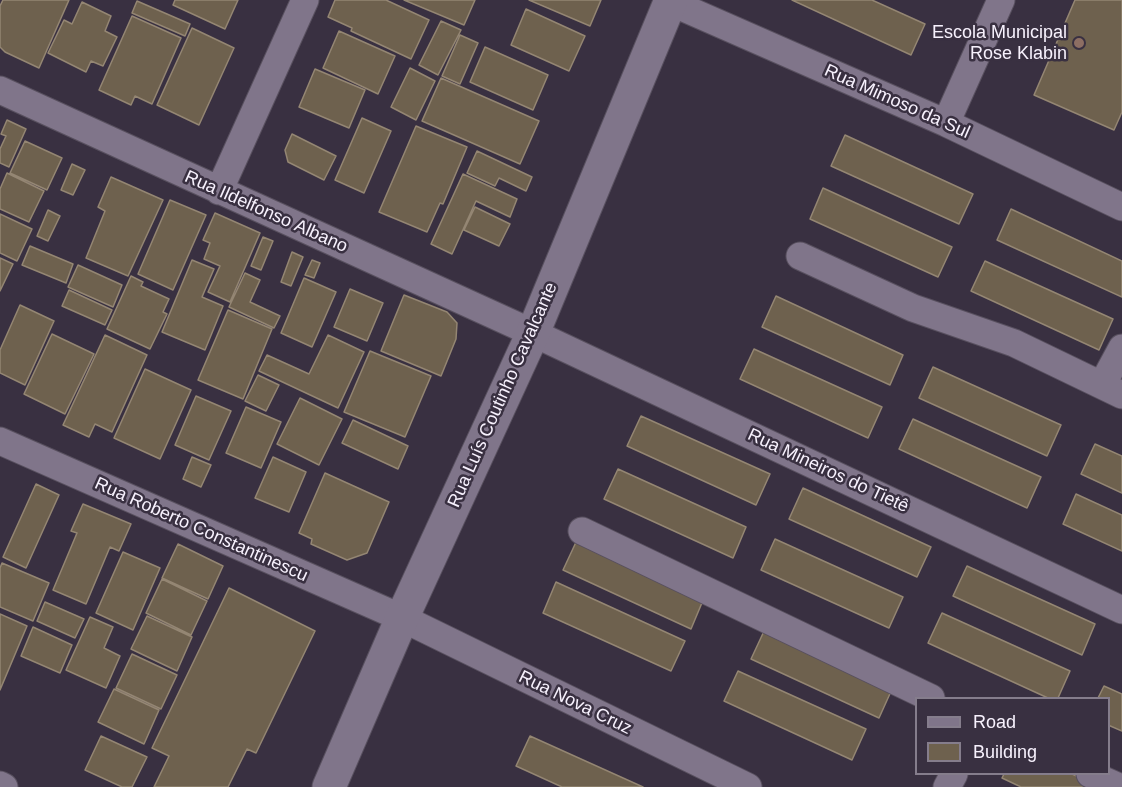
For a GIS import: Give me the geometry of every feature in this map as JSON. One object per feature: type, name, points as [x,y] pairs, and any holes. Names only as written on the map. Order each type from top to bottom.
[{"type":"main road","name":"Rua Luís Coutinho Cavalcante","points":[[329,787],[402,618],[533,333],[670,1]]},
{"type":"street","points":[[219,191],[305,0]]},
{"type":"street","points":[[946,123],[1001,0]]},
{"type":"street","name":"Rua Mimoso da Sul","points":[[670,1],[946,123],[1122,207]]},
{"type":"street","name":"Rua Ildelfonso Albano","points":[[0,90],[533,333]]},
{"type":"street","points":[[800,256],[913,308],[1014,343],[1112,390],[1122,348]]},
{"type":"street","name":"Rua Mineiros do Tietê","points":[[533,333],[1122,610]]},
{"type":"street","name":"Rua Roberto Constantinescu","points":[[0,441],[402,618]]},
{"type":"street","points":[[582,531],[927,697]]},
{"type":"street","name":"Rua Nova Cruz","points":[[402,618],[748,787]]},
{"type":"street","points":[[1092,775],[1119,787]]},
{"type":"building","points":[[3,0],[69,0],[39,68],[5,52],[0,47],[0,6]]},
{"type":"building","points":[[175,0],[238,0],[225,29],[173,5]]},
{"type":"building","points":[[335,0],[386,0],[429,20],[411,59],[351,31],[352,28],[328,17]]},
{"type":"building","points":[[404,0],[475,0],[464,25]]},
{"type":"building","points":[[529,0],[601,0],[590,26]]},
{"type":"building","points":[[792,0],[872,0],[925,24],[911,55]]},
{"type":"building","points":[[1075,0],[1122,0],[1122,112],[1114,130],[1034,95]]},
{"type":"building","points":[[137,1],[190,24],[185,36],[132,13]]},
{"type":"building","points":[[82,2],[111,16],[105,31],[117,37],[103,66],[91,61],[86,72],[48,53],[64,20],[72,24]]},
{"type":"building","points":[[526,9],[585,36],[569,71],[511,45]]},
{"type":"building","points":[[132,16],[181,38],[152,104],[135,96],[131,105],[99,90]]},
{"type":"building","points":[[441,21],[461,30],[438,75],[419,65]]},
{"type":"building","points":[[192,28],[234,48],[199,125],[157,105]]},
{"type":"building","points":[[339,31],[395,56],[378,94],[323,68]]},
{"type":"building","points":[[460,35],[478,43],[460,84],[442,76]]},
{"type":"building","points":[[485,47],[548,75],[533,110],[470,82]]},
{"type":"building","points":[[410,68],[435,81],[416,120],[391,107]]},
{"type":"building","points":[[315,69],[365,90],[349,128],[299,107]]},
{"type":"building","points":[[441,78],[539,121],[520,164],[422,121]]},
{"type":"building","points":[[362,118],[391,131],[364,193],[335,180]]},
{"type":"building","points":[[7,120],[26,129],[9,167],[0,163],[0,149],[6,136],[1,134]]},
{"type":"building","points":[[416,126],[467,147],[443,204],[440,203],[427,232],[379,212]]},
{"type":"building","points":[[292,134],[336,156],[324,180],[288,162],[285,150]]},
{"type":"building","points":[[845,135],[973,194],[959,224],[831,166]]},
{"type":"building","points":[[25,141],[62,158],[47,190],[10,173]]},
{"type":"building","points":[[477,151],[532,177],[526,191],[499,178],[495,186],[467,173]]},
{"type":"building","points":[[72,164],[85,170],[73,195],[61,190]]},
{"type":"building","points":[[7,173],[44,191],[29,222],[0,209],[0,189]]},
{"type":"building","points":[[463,174],[517,199],[510,217],[476,201],[452,254],[431,244]]},
{"type":"building","points":[[111,177],[163,200],[128,276],[86,258],[105,211],[98,207]]},
{"type":"building","points":[[823,188],[952,247],[938,277],[810,219]]},
{"type":"building","points":[[170,200],[206,215],[173,290],[138,274]]},
{"type":"building","points":[[475,207],[510,224],[499,246],[464,230]]},
{"type":"building","points":[[1011,209],[1122,261],[1122,297],[997,240]]},
{"type":"building","points":[[48,210],[60,216],[48,241],[37,236]]},
{"type":"building","points":[[215,213],[260,233],[230,302],[208,292],[220,266],[204,259],[210,243],[203,240]]},
{"type":"building","points":[[0,214],[32,229],[17,261],[0,253]]},
{"type":"building","points":[[263,237],[273,241],[261,270],[251,266]]},
{"type":"building","points":[[30,246],[73,264],[66,283],[22,265]]},
{"type":"building","points":[[292,252],[303,257],[291,286],[281,282]]},
{"type":"building","points":[[0,258],[13,264],[0,291]]},
{"type":"building","points":[[192,260],[214,269],[202,297],[223,306],[205,350],[162,332]]},
{"type":"building","points":[[312,260],[320,263],[314,278],[305,275]]},
{"type":"building","points":[[985,261],[1113,319],[1099,350],[971,291]]},
{"type":"building","points":[[78,265],[122,285],[113,307],[68,287]]},
{"type":"building","points":[[245,273],[260,280],[250,302],[280,316],[274,328],[229,307]]},
{"type":"building","points":[[131,276],[143,282],[141,286],[169,299],[163,312],[167,314],[150,349],[107,329]]},
{"type":"building","points":[[304,278],[336,292],[312,347],[281,333]]},
{"type":"building","points":[[350,289],[383,303],[367,341],[334,327]]},
{"type":"building","points":[[69,290],[112,310],[105,325],[62,306]]},
{"type":"building","points":[[404,295],[447,312],[457,323],[456,339],[441,376],[381,351]]},
{"type":"building","points":[[776,296],[903,355],[890,385],[762,327]]},
{"type":"building","points":[[20,305],[54,321],[25,385],[0,373],[0,350]]},
{"type":"building","points":[[228,310],[272,329],[243,399],[198,380]]},
{"type":"building","points":[[52,334],[94,354],[65,414],[24,394]]},
{"type":"building","points":[[105,335],[147,355],[112,432],[95,424],[89,437],[63,425]]},
{"type":"building","points":[[328,335],[364,352],[338,408],[259,371],[267,355],[309,374]]},
{"type":"building","points":[[754,349],[882,407],[868,438],[740,379]]},
{"type":"building","points":[[370,351],[431,376],[405,437],[344,412]]},
{"type":"building","points":[[933,367],[1061,425],[1047,456],[919,398]]},
{"type":"building","points":[[145,369],[191,390],[160,459],[114,438]]},
{"type":"building","points":[[258,375],[279,385],[266,411],[245,401]]},
{"type":"building","points":[[196,396],[231,411],[209,460],[175,445]]},
{"type":"building","points":[[300,398],[342,419],[319,465],[277,444]]},
{"type":"building","points":[[246,407],[281,422],[261,468],[226,453]]},
{"type":"building","points":[[641,416],[770,474],[756,505],[627,446]]},
{"type":"building","points":[[913,419],[1041,477],[1027,508],[899,449]]},
{"type":"building","points":[[353,420],[408,446],[398,469],[342,443]]},
{"type":"building","points":[[1095,444],[1122,456],[1122,493],[1081,474]]},
{"type":"building","points":[[192,457],[211,465],[201,487],[183,479]]},
{"type":"building","points":[[273,457],[306,472],[289,512],[255,498]]},
{"type":"building","points":[[618,469],[746,527],[733,558],[604,499]]},
{"type":"building","points":[[325,473],[389,502],[367,553],[347,560],[311,544],[312,539],[299,533]]},
{"type":"building","points":[[36,484],[59,495],[26,568],[3,557]]},
{"type":"building","points":[[803,488],[931,547],[917,577],[789,519]]},
{"type":"building","points":[[1076,494],[1122,515],[1122,551],[1063,524]]},
{"type":"building","points":[[83,504],[131,524],[119,551],[110,547],[86,604],[53,590],[77,533],[71,531]]},
{"type":"building","points":[[775,539],[903,597],[889,628],[761,570]]},
{"type":"building","points":[[577,540],[704,598],[691,629],[563,570]]},
{"type":"building","points":[[178,544],[223,566],[208,599],[162,578]]},
{"type":"building","points":[[123,552],[160,568],[133,630],[96,613]]},
{"type":"building","points":[[2,563],[49,583],[33,621],[0,607]]},
{"type":"building","points":[[967,566],[1095,624],[1082,655],[953,596]]},
{"type":"building","points":[[162,579],[207,601],[191,635],[146,613]]},
{"type":"building","points":[[556,582],[685,641],[671,671],[543,613]]},
{"type":"building","points":[[229,588],[315,631],[256,753],[247,749],[228,787],[154,787],[169,756],[152,748]]},
{"type":"building","points":[[45,602],[84,619],[75,638],[37,621]]},
{"type":"building","points":[[942,613],[1070,671],[1058,697],[1046,697],[928,643]]},
{"type":"building","points":[[0,614],[27,626],[0,690]]},
{"type":"building","points":[[147,616],[192,637],[177,671],[131,649]]},
{"type":"building","points":[[90,617],[113,627],[104,648],[120,656],[106,688],[66,670]]},
{"type":"building","points":[[33,627],[72,645],[60,673],[21,656]]},
{"type":"building","points":[[765,629],[893,687],[879,718],[751,659]]},
{"type":"building","points":[[132,654],[177,675],[161,709],[116,688]]},
{"type":"building","points":[[738,671],[866,729],[852,760],[724,701]]},
{"type":"building","points":[[1104,686],[1122,694],[1122,731],[1110,726],[1110,697],[1098,697]]},
{"type":"building","points":[[114,689],[159,710],[144,744],[98,722]]},
{"type":"building","points":[[101,736],[147,757],[132,787],[122,787],[85,770]]},
{"type":"building","points":[[530,736],[643,787],[562,787],[516,766]]},
{"type":"building","points":[[1004,775],[1074,775],[1101,787],[1021,787],[1002,778]]},
{"type":"place","name":"Escola Municipal Rose Klabin","points":[[1079,43]]}]
